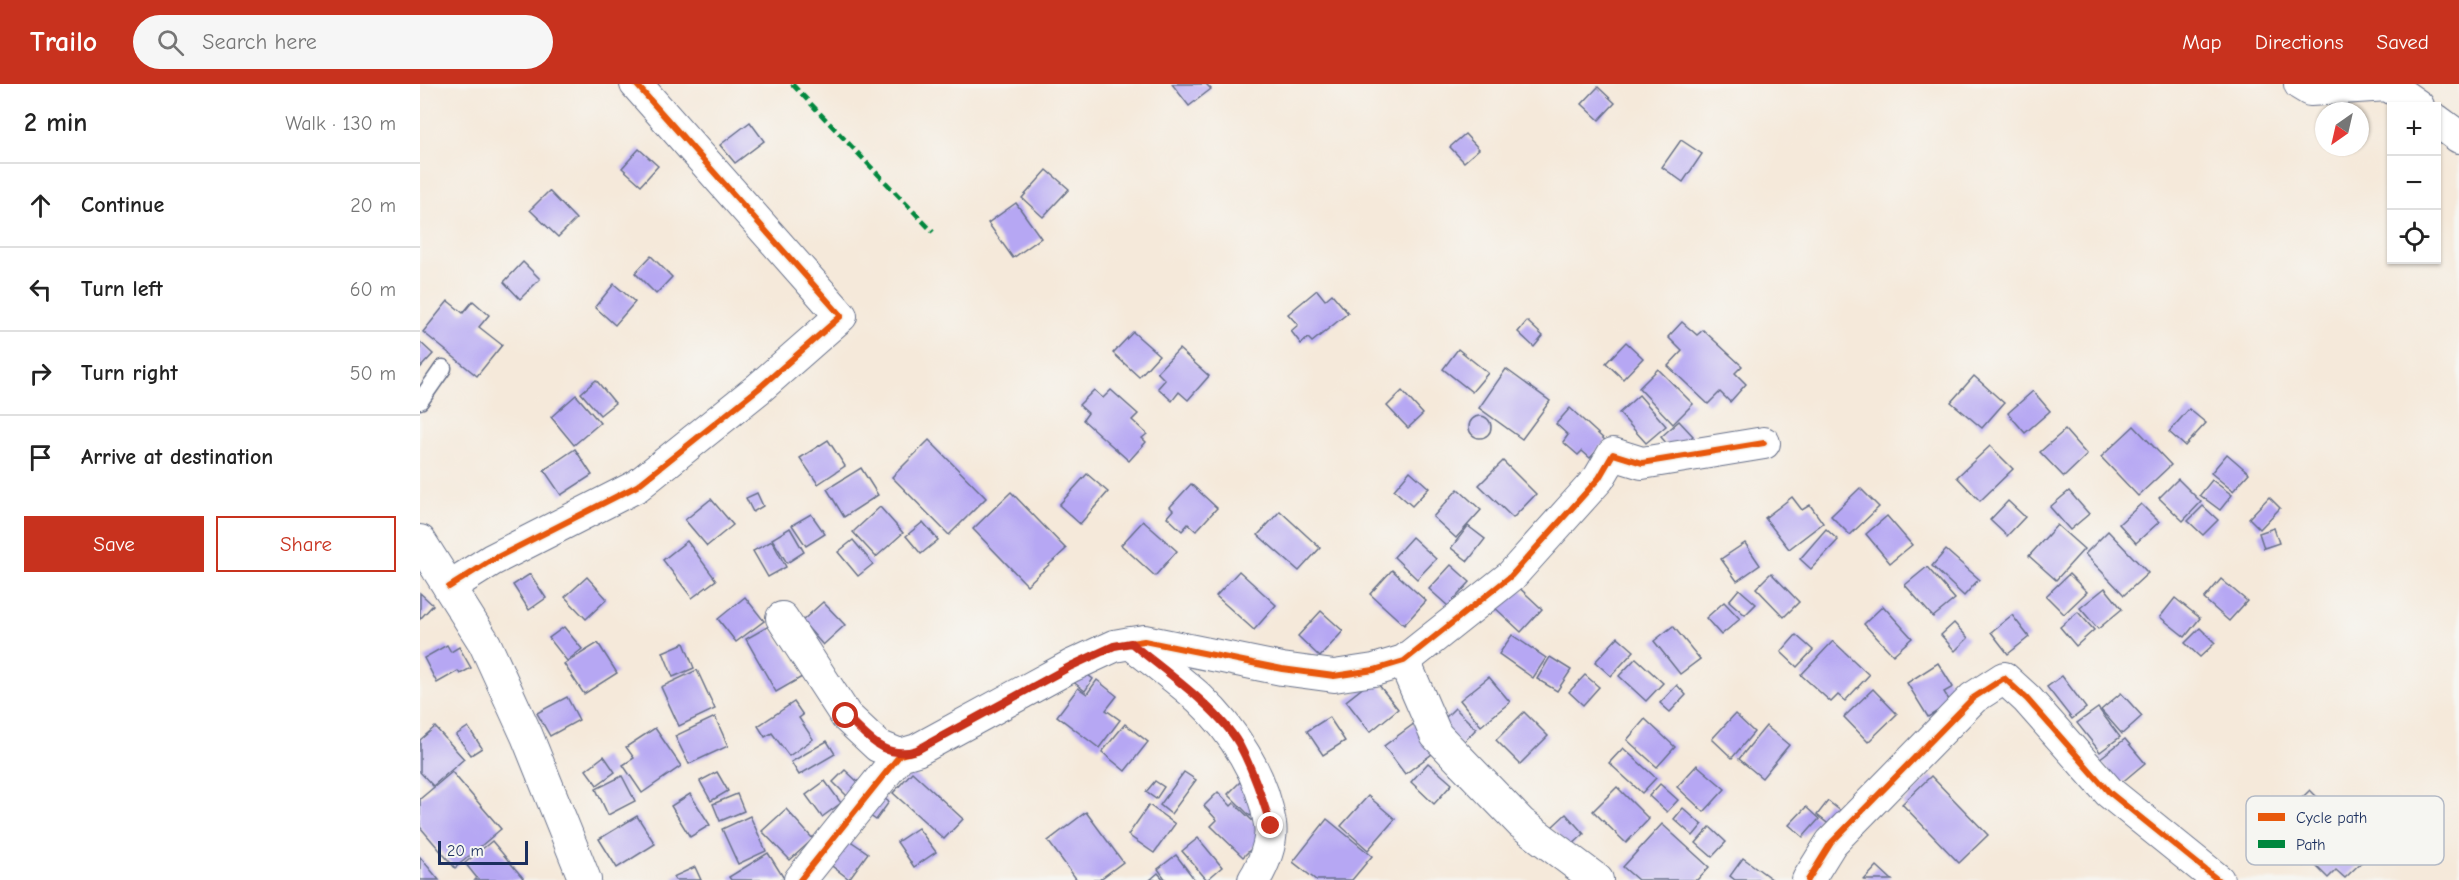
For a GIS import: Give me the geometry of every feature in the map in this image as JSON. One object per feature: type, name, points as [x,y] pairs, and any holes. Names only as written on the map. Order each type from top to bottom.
[{"type":"street","points":[[449,587],[492,560],[637,486],[758,389],[841,316],[636,84]]},
{"type":"street","points":[[2300,84],[2310,90],[2388,85],[2412,102]]},
{"type":"street","points":[[2441,124],[2459,137]]},
{"type":"street","points":[[800,880],[900,755],[917,750],[1071,666],[1114,646],[1144,641],[1282,669],[1334,676],[1374,670],[1404,661],[1511,576],[1599,478],[1613,454],[1642,464],[1764,443]]},
{"type":"street","points":[[420,541],[485,644],[527,736],[585,880]]},
{"type":"street","points":[[782,618],[846,716],[878,746],[900,755]]},
{"type":"street","points":[[1131,643],[1199,699],[1238,742],[1259,787],[1271,826],[1263,866],[1254,880]]},
{"type":"street","points":[[1404,661],[1436,735],[1521,823],[1556,869],[1597,880]]},
{"type":"street","points":[[1808,880],[1831,843],[1972,698],[2004,678],[2027,699],[2109,792],[2218,880]]},
{"type":"lane","points":[[420,400],[442,368]]},
{"type":"building","points":[[1172,84],[1206,84],[1211,89],[1189,106]]},
{"type":"building","points":[[1598,87],[1615,103],[1599,120],[1582,104]]},
{"type":"building","points":[[750,122],[764,141],[735,163],[720,145]]},
{"type":"building","points":[[1465,134],[1479,149],[1464,162],[1450,147]]},
{"type":"building","points":[[1681,140],[1702,154],[1683,182],[1662,167]]},
{"type":"building","points":[[639,149],[658,166],[641,185],[622,168]]},
{"type":"building","points":[[1047,170],[1069,189],[1043,217],[1022,198]]},
{"type":"building","points":[[549,191],[576,219],[558,237],[530,210]]},
{"type":"building","points":[[1016,203],[1041,238],[1013,258],[988,223]]},
{"type":"building","points":[[651,256],[672,277],[656,294],[635,273]]},
{"type":"building","points":[[523,262],[540,279],[520,299],[504,282]]},
{"type":"building","points":[[614,284],[635,302],[615,325],[595,307]]},
{"type":"building","points":[[1317,290],[1325,300],[1332,294],[1348,313],[1312,342],[1308,338],[1301,344],[1291,331],[1298,325],[1288,314]]},
{"type":"building","points":[[448,301],[463,313],[473,301],[489,315],[479,327],[502,345],[477,376],[423,332]]},
{"type":"building","points":[[1527,321],[1543,336],[1534,347],[1518,332]]},
{"type":"building","points":[[1682,322],[1697,335],[1703,330],[1742,366],[1735,373],[1746,384],[1730,402],[1720,392],[1708,404],[1668,366],[1682,351],[1668,337]]},
{"type":"building","points":[[1133,332],[1159,355],[1139,377],[1113,353]]},
{"type":"building","points":[[420,342],[433,354],[420,368]]},
{"type":"building","points":[[1626,342],[1643,358],[1623,379],[1606,363]]},
{"type":"building","points":[[1179,349],[1209,376],[1188,400],[1179,392],[1172,401],[1158,388],[1165,380],[1157,372]]},
{"type":"building","points":[[1458,349],[1488,373],[1472,392],[1443,369]]},
{"type":"building","points":[[1506,369],[1550,401],[1522,439],[1479,408]]},
{"type":"building","points":[[1658,369],[1693,404],[1673,424],[1639,388]]},
{"type":"building","points":[[1974,376],[2004,403],[1982,428],[1951,402]]},
{"type":"building","points":[[596,380],[615,403],[600,415],[581,393]]},
{"type":"building","points":[[1094,390],[1103,398],[1111,390],[1138,414],[1132,420],[1147,434],[1142,438],[1146,442],[1129,461],[1083,420],[1088,413],[1079,405]]},
{"type":"building","points":[[1402,391],[1423,414],[1408,428],[1387,406]]},
{"type":"building","points":[[2033,391],[2050,411],[2025,433],[2008,413]]},
{"type":"building","points":[[576,395],[600,423],[574,445],[551,417]]},
{"type":"building","points":[[1639,395],[1666,426],[1646,443],[1619,413]]},
{"type":"building","points":[[1570,408],[1606,441],[1590,458],[1582,451],[1578,455],[1563,442],[1568,435],[1556,424]]},
{"type":"building","points":[[2189,409],[2206,423],[2185,446],[2169,432]]},
{"type":"building","points":[[1480,416],[1488,419],[1491,427],[1488,435],[1480,438],[1472,435],[1469,427],[1472,419]]},
{"type":"building","points":[[1679,421],[1693,436],[1675,453],[1661,437]]},
{"type":"building","points":[[2134,426],[2171,465],[2138,496],[2101,457]]},
{"type":"building","points":[[2065,430],[2087,455],[2064,477],[2040,452]]},
{"type":"building","points":[[828,440],[845,466],[818,484],[800,458]]},
{"type":"building","points":[[929,440],[986,498],[949,535],[892,477]]},
{"type":"building","points":[[1990,446],[2013,469],[1980,501],[1957,477]]},
{"type":"building","points":[[575,449],[592,475],[561,495],[544,470]]},
{"type":"building","points":[[2227,454],[2249,473],[2233,491],[2211,473]]},
{"type":"building","points":[[1503,461],[1536,494],[1513,518],[1479,485]]},
{"type":"building","points":[[861,468],[878,495],[844,517],[827,489]]},
{"type":"building","points":[[1410,471],[1429,488],[1412,506],[1394,490]]},
{"type":"building","points":[[1087,474],[1108,492],[1080,524],[1059,505]]},
{"type":"building","points":[[2178,479],[2201,502],[2183,521],[2159,498]]},
{"type":"building","points":[[2212,480],[2232,495],[2220,510],[2200,495]]},
{"type":"building","points":[[1191,484],[1217,508],[1196,531],[1188,524],[1182,531],[1167,517],[1173,510],[1170,507]]},
{"type":"building","points":[[1860,488],[1879,507],[1850,535],[1831,516]]},
{"type":"building","points":[[1458,489],[1481,510],[1456,538],[1433,517]]},
{"type":"building","points":[[2069,491],[2089,514],[2070,530],[2050,507]]},
{"type":"building","points":[[1011,492],[1066,549],[1027,585],[973,529]]},
{"type":"building","points":[[757,493],[763,506],[753,512],[746,498]]},
{"type":"building","points":[[1792,497],[1802,510],[1810,505],[1823,523],[1789,549],[1765,518]]},
{"type":"building","points":[[2269,497],[2280,508],[2260,529],[2249,518]]},
{"type":"building","points":[[711,499],[733,525],[707,546],[685,520]]},
{"type":"building","points":[[2008,501],[2025,517],[2007,536],[1990,520]]},
{"type":"building","points":[[2141,504],[2159,522],[2136,543],[2119,524]]},
{"type":"building","points":[[2203,506],[2218,520],[2203,535],[2188,521]]},
{"type":"building","points":[[880,507],[903,533],[876,557],[853,532]]},
{"type":"building","points":[[1280,511],[1320,548],[1299,571],[1258,535]]},
{"type":"building","points":[[811,514],[825,534],[806,546],[792,525]]},
{"type":"building","points":[[1887,516],[1912,545],[1890,563],[1866,534]]},
{"type":"building","points":[[1143,521],[1177,551],[1155,576],[1121,545]]},
{"type":"building","points":[[923,522],[938,540],[921,554],[906,536]]},
{"type":"building","points":[[2057,525],[2084,549],[2056,580],[2029,556]]},
{"type":"building","points":[[1468,526],[1485,539],[1468,561],[1451,548]]},
{"type":"building","points":[[790,528],[804,552],[787,563],[772,539]]},
{"type":"building","points":[[2274,528],[2279,543],[2264,548],[2259,533]]},
{"type":"building","points":[[1826,529],[1838,540],[1811,569],[1800,559]]},
{"type":"building","points":[[2108,531],[2148,573],[2124,595],[2085,554]]},
{"type":"building","points":[[1412,537],[1436,559],[1417,579],[1394,557]]},
{"type":"building","points":[[853,540],[873,564],[858,576],[838,552]]},
{"type":"building","points":[[687,541],[716,580],[692,598],[663,560]]},
{"type":"building","points":[[772,541],[786,567],[768,577],[753,551]]},
{"type":"building","points":[[1745,543],[1760,565],[1737,581],[1721,559]]},
{"type":"building","points":[[1946,550],[1979,579],[1964,596],[1932,566]]},
{"type":"building","points":[[1451,565],[1470,582],[1448,606],[1429,589]]},
{"type":"building","points":[[1927,567],[1955,599],[1933,617],[1905,585]]},
{"type":"building","points":[[1392,570],[1426,601],[1404,625],[1370,594]]},
{"type":"building","points":[[1239,571],[1276,605],[1254,630],[1216,596]]},
{"type":"building","points":[[1771,573],[1799,602],[1784,617],[1756,588]]},
{"type":"building","points":[[530,574],[546,598],[529,610],[513,585]]},
{"type":"building","points":[[2069,574],[2087,592],[2064,614],[2046,596]]},
{"type":"building","points":[[587,577],[607,599],[586,619],[565,597]]},
{"type":"building","points":[[2221,579],[2247,601],[2229,621],[2204,599]]},
{"type":"building","points":[[1512,581],[1542,609],[1521,632],[1491,604]]},
{"type":"building","points":[[2105,588],[2122,609],[2098,629],[2080,608]]},
{"type":"building","points":[[1739,589],[1756,604],[1745,615],[1729,601]]},
{"type":"building","points":[[420,593],[433,605],[420,619]]},
{"type":"building","points":[[745,597],[764,621],[736,642],[718,619]]},
{"type":"building","points":[[2175,598],[2200,618],[2185,637],[2160,617]]},
{"type":"building","points":[[823,602],[845,625],[823,645],[802,621]]},
{"type":"building","points":[[1724,602],[1740,619],[1721,635],[1706,618]]},
{"type":"building","points":[[1883,606],[1912,638],[1893,655],[1864,624]]},
{"type":"building","points":[[1321,611],[1343,631],[1320,657],[1298,636]]},
{"type":"building","points":[[2078,612],[2094,630],[2076,646],[2060,627]]},
{"type":"building","points":[[2012,615],[2029,637],[2008,654],[1991,632]]},
{"type":"building","points":[[1954,623],[1968,638],[1955,651],[1941,635]]},
{"type":"building","points":[[769,626],[802,677],[776,692],[746,639]]},
{"type":"building","points":[[1673,626],[1700,659],[1680,674],[1654,641]]},
{"type":"building","points":[[564,627],[582,649],[567,661],[549,638]]},
{"type":"building","points":[[2200,628],[2215,643],[2200,657],[2185,643]]},
{"type":"building","points":[[1512,635],[1546,658],[1533,678],[1499,654]]},
{"type":"building","points":[[1796,635],[1813,650],[1797,667],[1781,652]]},
{"type":"building","points":[[1618,637],[1634,651],[1611,676],[1595,662]]},
{"type":"building","points":[[1833,641],[1869,675],[1845,701],[1838,695],[1831,702],[1801,675]]},
{"type":"building","points":[[598,643],[617,673],[584,694],[564,664]]},
{"type":"building","points":[[684,643],[694,668],[673,677],[663,652]]},
{"type":"building","points":[[447,645],[451,652],[459,647],[471,668],[460,674],[458,671],[437,683],[424,658]]},
{"type":"building","points":[[1550,657],[1571,670],[1557,691],[1537,679]]},
{"type":"building","points":[[1636,658],[1663,683],[1646,701],[1619,676]]},
{"type":"building","points":[[1938,663],[1953,687],[1944,692],[1951,703],[1928,717],[1907,683]]},
{"type":"building","points":[[1076,666],[1093,679],[1085,691],[1067,677]]},
{"type":"building","points":[[697,670],[715,709],[679,726],[661,687]]},
{"type":"building","points":[[1585,675],[1599,687],[1583,705],[1569,692]]},
{"type":"building","points":[[2062,676],[2086,708],[2072,719],[2047,687]]},
{"type":"building","points":[[1489,677],[1510,702],[1481,726],[1460,700]]},
{"type":"building","points":[[1374,679],[1398,709],[1370,732],[1346,701]]},
{"type":"building","points":[[1097,680],[1117,696],[1106,710],[1120,720],[1099,748],[1057,716],[1078,688],[1087,694]]},
{"type":"building","points":[[1677,685],[1686,695],[1670,712],[1660,703]]},
{"type":"building","points":[[1873,689],[1897,714],[1868,742],[1844,717]]},
{"type":"building","points":[[2121,693],[2142,716],[2122,734],[2101,710]]},
{"type":"building","points":[[567,697],[579,720],[550,736],[537,713]]},
{"type":"building","points":[[794,702],[803,715],[799,718],[813,739],[789,756],[772,733],[765,737],[758,726]]},
{"type":"building","points":[[1455,708],[1476,729],[1461,745],[1439,724]]},
{"type":"building","points":[[2098,708],[2120,737],[2100,752],[2077,723]]},
{"type":"building","points":[[1524,712],[1548,736],[1520,764],[1496,740]]},
{"type":"building","points":[[1735,714],[1754,732],[1732,758],[1712,739]]},
{"type":"building","points":[[715,717],[728,746],[689,764],[675,736]]},
{"type":"building","points":[[1329,717],[1345,741],[1323,755],[1307,731]]},
{"type":"building","points":[[1645,719],[1675,747],[1657,767],[1627,740]]},
{"type":"building","points":[[1415,723],[1436,751],[1405,774],[1384,746]]},
{"type":"building","points":[[1125,724],[1148,742],[1125,771],[1102,752]]},
{"type":"building","points":[[1766,726],[1789,745],[1762,778],[1739,759]]},
{"type":"building","points":[[435,727],[464,759],[433,786],[420,772],[420,740]]},
{"type":"building","points":[[468,727],[482,748],[471,755],[456,735]]},
{"type":"building","points":[[655,728],[681,766],[642,793],[623,765],[634,758],[626,747]]},
{"type":"building","points":[[2125,739],[2145,763],[2120,784],[2099,759]]},
{"type":"building","points":[[827,741],[835,754],[799,775],[791,762]]},
{"type":"building","points":[[1623,748],[1656,778],[1642,793],[1609,763]]},
{"type":"building","points":[[604,756],[615,772],[597,785],[586,770]]},
{"type":"building","points":[[1428,763],[1452,784],[1434,804],[1411,782]]},
{"type":"building","points":[[1697,765],[1725,789],[1704,812],[1677,787]]},
{"type":"building","points":[[845,770],[859,783],[847,796],[833,782]]},
{"type":"building","points":[[452,772],[501,829],[455,868],[420,827],[420,799]]},
{"type":"building","points":[[717,772],[728,791],[711,801],[700,781]]},
{"type":"building","points":[[912,772],[963,819],[944,839],[893,793]]},
{"type":"building","points":[[1184,772],[1196,780],[1171,814],[1160,805]]},
{"type":"building","points":[[622,776],[635,801],[608,815],[596,789]]},
{"type":"building","points":[[1931,776],[1988,835],[1959,863],[1902,804]]},
{"type":"building","points":[[825,781],[841,803],[822,817],[806,795]]},
{"type":"building","points":[[1155,781],[1164,787],[1156,799],[1146,792]]},
{"type":"building","points":[[1241,781],[1263,803],[1250,816],[1228,794]]},
{"type":"building","points":[[1660,784],[1678,800],[1667,812],[1649,796]]},
{"type":"building","points":[[1617,787],[1649,819],[1626,843],[1593,811]]},
{"type":"building","points":[[2310,790],[2316,796],[2304,796]]},
{"type":"building","points":[[1218,792],[1231,806],[1234,803],[1266,834],[1243,857],[1211,826],[1217,820],[1204,806]]},
{"type":"building","points":[[690,794],[710,825],[690,837],[671,806]]},
{"type":"building","points":[[737,794],[744,811],[720,821],[713,804]]},
{"type":"building","points":[[878,794],[889,802],[876,820],[866,813]]},
{"type":"building","points":[[1368,796],[1395,819],[1368,850],[1341,826]]},
{"type":"building","points":[[1828,801],[1847,816],[1835,829],[1817,815]]},
{"type":"building","points":[[1149,805],[1175,824],[1154,853],[1128,835]]},
{"type":"building","points":[[1806,807],[1819,819],[1803,837],[1789,825]]},
{"type":"building","points":[[1683,808],[1702,825],[1693,836],[1674,819]]},
{"type":"building","points":[[786,809],[813,839],[790,860],[762,831]]},
{"type":"building","points":[[1086,812],[1123,862],[1099,880],[1077,880],[1048,841]]},
{"type":"building","points":[[1566,814],[1584,834],[1570,847],[1552,827]]},
{"type":"building","points":[[637,816],[655,844],[617,868],[599,839]]},
{"type":"building","points":[[750,816],[766,851],[738,864],[722,829]]},
{"type":"building","points":[[1327,819],[1372,856],[1352,880],[1316,880],[1293,862]]},
{"type":"building","points":[[1662,824],[1709,867],[1697,880],[1638,880],[1623,867]]},
{"type":"building","points":[[1710,827],[1726,842],[1712,857],[1696,843]]},
{"type":"building","points":[[918,828],[936,852],[914,867],[897,842]]},
{"type":"building","points":[[846,838],[868,853],[849,879],[828,863]]},
{"type":"building","points":[[1198,838],[1222,867],[1207,880],[1182,851]]},
{"type":"building","points":[[492,841],[523,878],[521,880],[475,880],[477,878],[465,863]]},
{"type":"building","points":[[768,853],[785,880],[731,880],[729,877]]},
{"type":"building","points":[[1176,855],[1195,880],[1166,880],[1158,869]]},
{"type":"building","points":[[420,857],[439,880],[420,880]]},
{"type":"building","points":[[1743,858],[1773,880],[1735,880],[1730,876]]},
{"type":"building","points":[[2315,865],[2358,865],[2345,878],[2336,870],[2328,878]]},
{"type":"building","points":[[1877,866],[1892,880],[1864,880]]},
{"type":"building","points":[[695,867],[701,880],[675,880],[673,877]]},
{"type":"building","points":[[1158,873],[1164,880],[1150,880]]},
{"type":"marked path","points":[[792,84],[933,232]]},
{"type":"cycle path","points":[[449,587],[492,560],[637,486],[758,389],[841,316],[636,84]]},
{"type":"cycle path","points":[[800,880],[900,755],[917,750],[1071,666],[1114,646],[1144,641],[1282,669],[1334,676],[1374,670],[1404,661],[1511,576],[1599,478],[1613,454],[1642,463],[1764,443]]},
{"type":"cycle path","points":[[1808,880],[1831,843],[1973,698],[2004,678],[2027,699],[2109,792],[2218,880]]},
{"type":"route","points":[[846,716],[878,746],[900,755],[917,750],[1071,666],[1114,646],[1131,643],[1199,699],[1238,742],[1259,787],[1271,826]]}]
